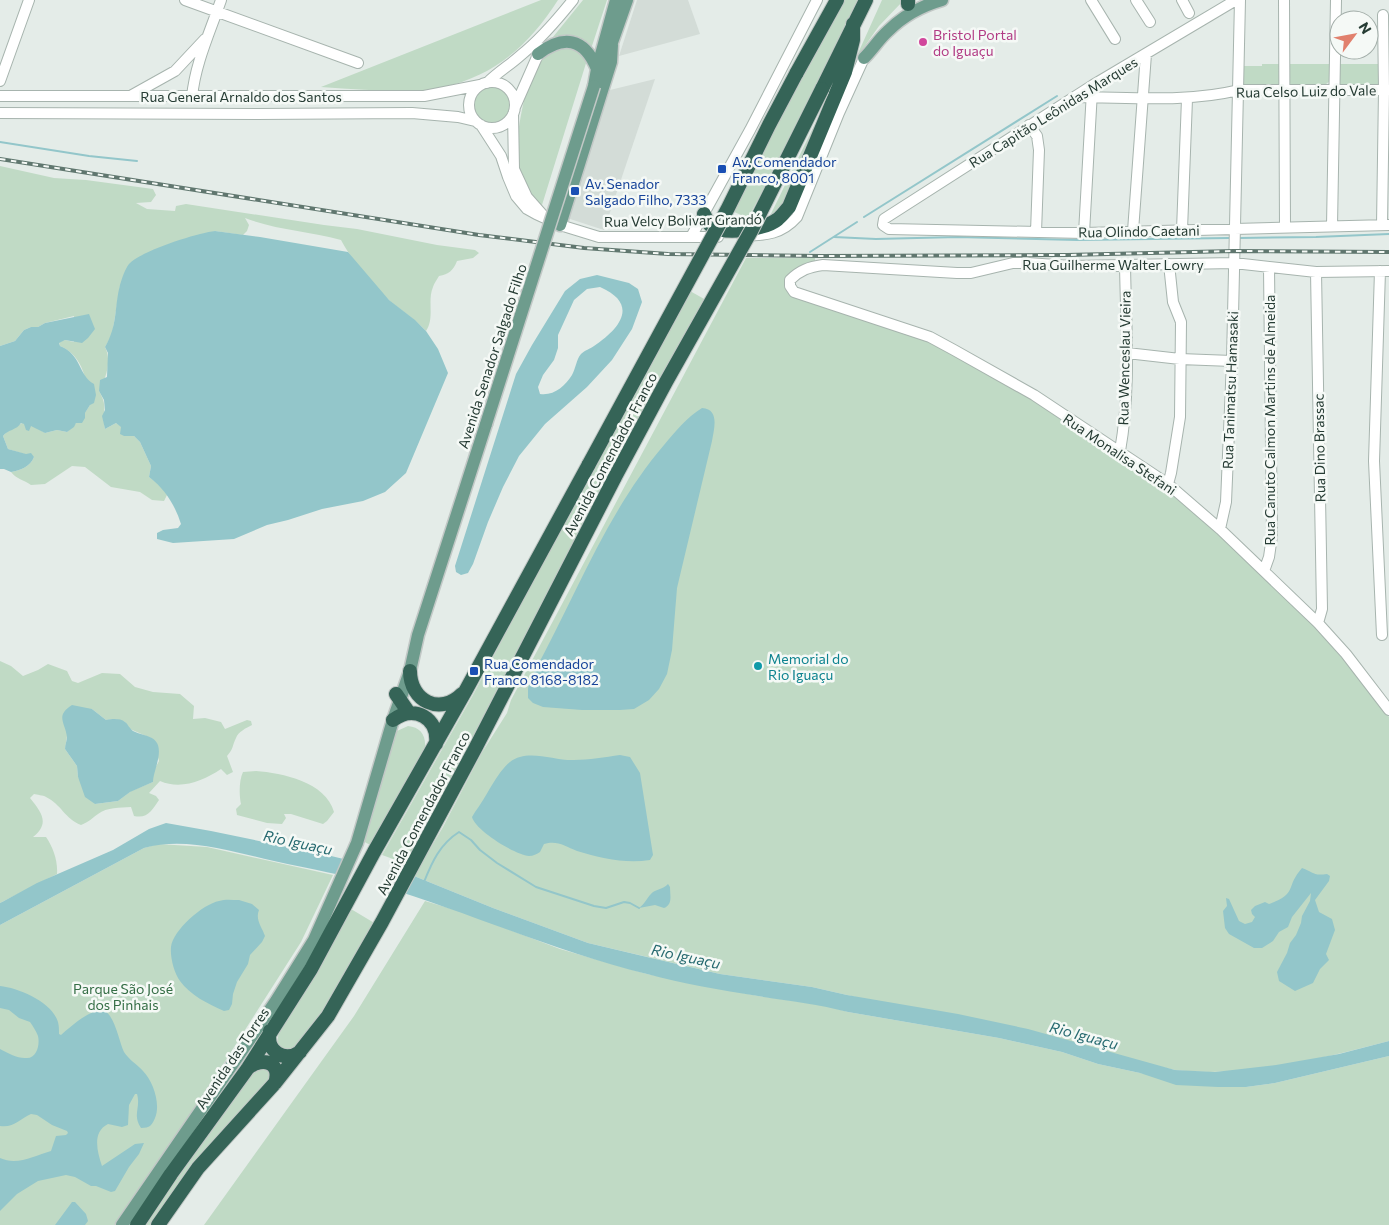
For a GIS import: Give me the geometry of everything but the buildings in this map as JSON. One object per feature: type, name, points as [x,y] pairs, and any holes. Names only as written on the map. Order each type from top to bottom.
[{"type":"highway","name":"Avenida Comendador Franco","points":[[346,903],[466,690],[589,464],[728,208],[768,125],[837,0]]},
{"type":"highway","name":"Avenida Comendador Franco","points":[[300,1052],[328,1016],[382,922],[529,646],[615,477],[751,231],[866,0]]},
{"type":"highway","points":[[701,219],[710,226],[721,230],[763,227],[778,220],[789,207],[844,72],[853,40],[853,24]]},
{"type":"highway","points":[[410,671],[414,689],[427,702],[440,705],[452,702],[466,690]]},
{"type":"highway","points":[[393,720],[403,714],[402,703]]},
{"type":"highway","points":[[402,703],[430,722],[436,732],[436,744]]},
{"type":"highway","name":"Avenida das Torres","points":[[137,1225],[171,1174],[248,1068],[311,969],[346,903]]},
{"type":"highway","points":[[271,1030],[269,1042],[279,1055],[290,1057],[300,1052]]},
{"type":"highway","points":[[158,1225],[198,1168],[275,1083],[300,1052]]},
{"type":"highway","points":[[248,1068],[257,1062],[267,1062],[275,1068],[277,1073],[275,1083]]},
{"type":"main road","name":"Avenida Senador Salgado Filho","points":[[594,86],[616,0]]},
{"type":"main road","name":"Avenida Senador Salgado Filho","points":[[384,751],[385,728],[402,703],[418,635],[594,86],[612,45],[627,0]]},
{"type":"main road","name":"Rua Velcy Bolivar Grandó","points":[[864,58],[874,49],[886,32],[904,17],[942,0]]},
{"type":"main road","name":"Rua Velcy Bolivar Grandó","points":[[864,58],[869,44],[910,1]]},
{"type":"main road","points":[[538,54],[556,43],[564,41],[574,43],[585,50],[594,60],[597,69]]},
{"type":"main road","points":[[560,225],[611,62],[612,45]]},
{"type":"main road","name":"Avenida Senador Salgado Filho","points":[[402,703],[412,645],[418,635]]},
{"type":"main road","name":"Avenida Senador Salgado Filho","points":[[122,1225],[292,976],[314,940],[357,843],[393,720]]},
{"type":"street","points":[[0,81],[29,0]]},
{"type":"street","points":[[185,0],[358,63]]},
{"type":"street","points":[[192,98],[193,85],[206,39],[221,0]]},
{"type":"street","points":[[550,29],[507,123],[501,127],[487,128],[478,123],[469,109],[471,95],[550,29],[573,0]]},
{"type":"street","points":[[691,238],[750,130],[817,0]]},
{"type":"street","points":[[1091,0],[1115,39]]},
{"type":"street","points":[[1136,0],[1150,22]]},
{"type":"street","points":[[1182,0],[1190,13]]},
{"type":"street","name":"Rua Capitão Leônidas Marques","points":[[889,229],[883,225],[884,219],[1093,85],[1238,0]]},
{"type":"street","name":"Rua Tanimatsu Hamasaki","points":[[1220,529],[1226,502],[1232,361],[1239,90],[1238,0]]},
{"type":"street","points":[[1284,0],[1286,227]]},
{"type":"street","points":[[1332,226],[1336,0]]},
{"type":"street","points":[[1383,15],[1387,90],[1386,225]]},
{"type":"street","points":[[131,96],[175,71],[206,39]]},
{"type":"street","points":[[1133,231],[1146,54]]},
{"type":"street","name":"Rua Velcy Bolivar Grandó","points":[[478,123],[501,156],[516,196],[527,209],[560,225],[598,236],[691,238],[764,235],[788,228],[798,218],[839,113],[864,58]]},
{"type":"street","points":[[484,84],[494,82],[507,88],[514,100],[514,111]]},
{"type":"street","name":"Rua General Arnaldo dos Santos","points":[[0,96],[192,98],[424,96],[484,84]]},
{"type":"street","points":[[1084,233],[1093,85]]},
{"type":"street","name":"Rua Celso Luiz do Vale","points":[[1074,97],[1186,99],[1239,90],[1387,90]]},
{"type":"street","points":[[68,97],[62,100],[61,105],[63,110],[68,113]]},
{"type":"street","points":[[255,97],[260,106],[256,114]]},
{"type":"street","points":[[1182,230],[1186,99]]},
{"type":"street","name":"Rua Velcy Bolivar Grandó","points":[[514,111],[514,168],[526,197],[544,217]]},
{"type":"street","name":"Rua General Arnaldo dos Santos","points":[[0,113],[412,113],[458,117],[478,123]]},
{"type":"street","points":[[1029,126],[1036,136],[1039,150],[1036,232]]},
{"type":"street","points":[[701,219],[704,237]]},
{"type":"street","name":"Rua Olindo Caetani","points":[[889,229],[1084,233],[1386,225]]},
{"type":"street","name":"Rua Guilherme Walter Lowry","points":[[790,286],[790,280],[796,274],[808,267],[823,265],[957,273],[972,273],[1013,263],[1072,266],[1234,263],[1316,272],[1384,271]]},
{"type":"street","points":[[1168,484],[1180,417],[1181,322],[1173,302],[1169,264]]},
{"type":"street","name":"Rua Wenceslau Vieira","points":[[1120,451],[1125,422],[1127,353],[1125,265]]},
{"type":"street","name":"Rua Canuto Calmon Martins de Almeida","points":[[1264,571],[1269,557],[1272,536],[1269,268]]},
{"type":"street","points":[[1382,635],[1374,461],[1384,271]]},
{"type":"street","name":"Rua Dino Brassac","points":[[1316,272],[1322,609],[1318,623]]},
{"type":"street","name":"Rua Monalisa Stefani","points":[[790,286],[794,292],[930,337],[1034,395],[1168,484],[1220,529],[1318,623],[1346,654],[1389,710]]},
{"type":"street","points":[[1127,353],[1180,359],[1232,361]]},
{"type":"shaded area","points":[[637,0],[688,0],[700,34],[619,56]]},
{"type":"shaded area","points":[[655,79],[604,230],[567,218],[610,90]]},
{"type":"green space","points":[[541,0],[558,0],[536,31],[510,56],[479,75],[462,82],[426,91],[383,91],[321,87]]},
{"type":"green space","points":[[583,0],[607,0],[591,49],[570,37],[553,37]]},
{"type":"green space","points":[[841,0],[861,0],[820,85],[748,218],[732,211],[772,127]]},
{"type":"green space","points":[[882,0],[902,0],[902,2],[879,26],[855,60]]},
{"type":"green space","points":[[573,47],[587,60],[542,205],[534,199],[527,189],[518,167],[520,122],[528,85],[542,56],[552,48]]},
{"type":"green space","points":[[843,58],[845,58],[842,71],[788,201],[780,216],[767,222],[830,93],[827,91]]},
{"type":"green space","points":[[1262,64],[1282,64],[1280,84],[1243,86],[1241,66],[1262,66]]},
{"type":"green space","points":[[1289,64],[1329,64],[1330,81],[1326,84],[1292,86],[1289,82]]},
{"type":"green space","points":[[1339,64],[1379,64],[1380,82],[1378,84],[1340,84]]},
{"type":"green space","points":[[496,85],[503,88],[509,94],[512,105],[511,113],[503,122],[496,125],[488,125],[481,122],[473,113],[472,101],[475,94],[484,86]]},
{"type":"green space","points":[[0,166],[54,178],[86,180],[153,189],[156,195],[151,202],[136,203],[147,209],[175,211],[176,206],[186,204],[357,229],[437,245],[475,250],[479,253],[473,258],[457,261],[450,272],[439,276],[431,292],[431,315],[426,331],[390,301],[370,281],[356,264],[341,240],[245,218],[249,225],[243,235],[215,231],[120,286],[112,335],[105,347],[108,364],[104,381],[99,391],[104,402],[105,429],[116,423],[122,427],[124,436],[134,436],[140,442],[151,466],[149,477],[161,486],[167,495],[164,501],[152,500],[140,492],[111,487],[85,467],[72,466],[45,484],[31,485],[11,472],[25,468],[34,457],[8,449],[4,434],[22,423],[36,427],[45,433],[57,430],[67,432],[79,422],[90,405],[83,371],[74,356],[60,346],[59,342],[65,340],[74,342],[74,316],[45,323],[38,327],[31,327],[24,330],[15,341],[0,346]]},
{"type":"green space","points":[[746,258],[815,258],[815,261],[804,264],[788,276],[784,286],[788,293],[794,297],[934,342],[1041,404],[1172,493],[1268,580],[1318,630],[1358,677],[1389,717],[1389,1041],[1310,1060],[1256,1069],[1202,1072],[1175,1070],[812,987],[720,974],[588,943],[414,876],[443,827],[481,754],[507,713],[511,700]]},
{"type":"green space","points":[[690,291],[706,300],[597,500],[407,864],[382,855],[473,695],[593,467]]},
{"type":"green space","points":[[0,661],[11,666],[23,676],[48,664],[67,671],[72,681],[78,683],[102,673],[120,674],[135,687],[153,692],[180,694],[194,706],[193,719],[205,718],[221,722],[225,729],[247,720],[251,721],[252,725],[237,736],[227,756],[233,772],[227,775],[221,769],[192,783],[176,785],[160,781],[149,793],[156,796],[159,800],[146,815],[134,816],[131,807],[114,808],[105,810],[81,825],[71,819],[56,803],[43,796],[34,794],[30,798],[41,813],[43,822],[33,837],[46,837],[51,845],[57,864],[57,874],[0,903]],"holes":[[[92,709],[106,720],[114,719],[125,722],[130,729],[153,739],[159,761],[153,772],[153,782],[131,791],[118,801],[95,804],[78,777],[77,766],[65,749],[67,736]]]},
{"type":"green space","points":[[408,726],[416,728],[421,732],[425,747],[372,846],[361,840],[397,731]]},
{"type":"green space","points":[[256,771],[290,777],[313,786],[322,793],[334,812],[323,824],[291,814],[284,814],[286,818],[282,824],[267,823],[237,815],[236,809],[241,804],[240,788],[243,772]]},
{"type":"green space","name":"Parque São José dos Pinhais","points":[[158,844],[207,847],[333,875],[301,942],[159,1165],[115,1225],[0,1225],[0,925],[144,848]]},
{"type":"green space","points":[[425,901],[462,912],[560,949],[647,974],[758,996],[824,1005],[848,1012],[999,1038],[1062,1052],[1098,1064],[1140,1073],[1246,1087],[1275,1083],[1389,1056],[1389,1225],[204,1225],[354,1016]]},
{"type":"green space","points":[[351,909],[376,924],[321,1013],[296,1047],[292,1050],[282,1051],[277,1043],[279,1031]]},
{"type":"green space","points":[[257,1067],[271,1069],[269,1079],[192,1166],[153,1225],[143,1225]]},
{"type":"water","points":[[215,231],[348,252],[389,300],[426,331],[438,349],[448,373],[406,473],[385,492],[363,501],[322,509],[267,525],[234,539],[173,543],[157,539],[157,533],[163,530],[178,528],[181,524],[176,510],[165,492],[149,477],[151,466],[140,442],[134,436],[120,434],[121,427],[116,423],[105,429],[102,416],[105,410],[104,400],[99,391],[100,380],[107,377],[108,353],[105,347],[114,324],[120,285],[129,264],[135,259],[170,243]]},
{"type":"water","points":[[597,275],[629,283],[638,289],[642,302],[632,329],[612,360],[587,387],[545,424],[519,456],[488,522],[473,564],[468,573],[461,575],[456,572],[455,566],[516,374],[565,291],[580,279]],"holes":[[[600,287],[619,301],[622,308],[622,316],[618,324],[604,339],[581,354],[572,375],[566,383],[554,392],[540,394],[538,387],[543,375],[554,360],[558,348],[558,335],[574,300],[587,289]]]},
{"type":"water","points":[[89,314],[95,329],[88,338],[82,343],[65,340],[59,343],[60,346],[72,354],[85,376],[94,384],[96,395],[94,403],[90,405],[85,413],[82,423],[76,423],[67,432],[57,430],[45,433],[31,426],[29,431],[21,423],[7,432],[3,436],[8,449],[26,454],[31,453],[34,457],[25,468],[11,472],[0,469],[0,346],[15,341],[24,330],[31,327],[38,327],[45,323]]},
{"type":"water","points":[[702,408],[708,409],[714,416],[714,431],[677,588],[672,650],[667,674],[659,689],[649,700],[634,709],[582,710],[543,707],[533,703],[528,698],[528,688],[533,674],[608,527],[643,471],[686,420]]},
{"type":"water","points":[[72,705],[92,709],[106,720],[116,719],[123,721],[133,731],[152,738],[156,742],[159,753],[153,782],[130,792],[118,801],[95,804],[85,797],[78,777],[77,766],[65,749],[67,737],[62,716]]},
{"type":"water","points":[[533,755],[580,760],[620,755],[630,757],[640,773],[653,855],[650,860],[613,860],[586,854],[561,844],[553,843],[544,844],[540,852],[535,855],[523,855],[496,841],[480,828],[472,817],[505,766],[517,758]]},
{"type":"water","name":"Rio Iguaçu","points":[[166,823],[327,855],[414,876],[588,943],[720,974],[812,987],[1028,1029],[1175,1070],[1215,1072],[1276,1065],[1339,1054],[1389,1041],[1389,1056],[1275,1083],[1246,1087],[1176,1085],[1140,1073],[1098,1064],[1062,1052],[999,1038],[661,978],[580,955],[368,882],[193,844],[160,845],[144,848],[0,925],[0,903],[37,883],[113,850],[149,829]]},
{"type":"water","points":[[1302,868],[1316,874],[1327,874],[1330,876],[1329,881],[1315,900],[1319,912],[1332,919],[1335,930],[1326,954],[1329,960],[1320,969],[1313,983],[1295,991],[1279,981],[1277,972],[1290,943],[1296,935],[1302,916],[1310,901],[1311,893],[1292,917],[1288,927],[1279,932],[1273,941],[1262,948],[1254,948],[1229,934],[1225,928],[1223,911],[1227,906],[1226,898],[1229,899],[1239,921],[1245,924],[1252,922],[1255,917],[1251,910],[1265,902],[1269,904],[1284,897]]},
{"type":"water","points":[[668,884],[670,887],[670,899],[667,906],[664,908],[655,905],[639,908],[653,892]]},
{"type":"water","points":[[239,900],[252,904],[259,910],[258,920],[265,936],[250,955],[248,964],[237,982],[232,1004],[229,1010],[224,1011],[200,999],[184,986],[174,969],[171,947],[177,933],[197,912],[219,901]]},
{"type":"water","points":[[0,986],[25,993],[42,1002],[55,1015],[59,1026],[59,1034],[61,1035],[75,1023],[93,1012],[104,1011],[108,1013],[114,1023],[124,1052],[147,1075],[155,1093],[157,1106],[157,1112],[152,1124],[149,1127],[141,1128],[138,1123],[138,1099],[137,1094],[135,1094],[129,1105],[128,1125],[122,1127],[108,1124],[103,1127],[98,1137],[97,1148],[102,1166],[135,1144],[144,1143],[115,1191],[111,1192],[91,1186],[75,1177],[66,1175],[38,1181],[17,1194],[0,1211],[0,1158],[19,1161],[32,1158],[51,1151],[56,1136],[68,1133],[37,1115],[31,1114],[9,1126],[0,1126],[0,1049],[17,1057],[27,1058],[33,1056],[39,1043],[38,1036],[30,1022],[19,1018],[9,1010],[0,1008]]},
{"type":"water","points":[[72,1202],[75,1202],[86,1214],[88,1221],[85,1225],[55,1225]]},
{"type":"pier","points":[[344,857],[408,872],[397,894],[380,888],[335,878]]},
{"type":"waterway","points":[[864,217],[1057,96]]},
{"type":"waterway","points":[[0,142],[89,156],[137,161]]},
{"type":"waterway","points":[[810,252],[857,222]]},
{"type":"waterway","points":[[1240,238],[1389,234]]},
{"type":"waterway","points":[[834,237],[876,239],[958,237],[1077,240],[1229,238]]},
{"type":"waterway","points":[[424,882],[442,848],[459,832],[497,863],[536,887],[594,906],[606,908],[624,902],[639,908]]},
{"type":"railway","points":[[0,159],[479,235],[584,248],[668,254],[820,256],[1067,255],[1234,251],[1389,252]]},
{"type":"place","name":"Bristol Portal do Iguaçu","points":[[923,42]]},
{"type":"place","name":"Av. Comendador Franco, 8001","points":[[722,169]]},
{"type":"place","name":"Av. Senador Salgado Filho, 7333","points":[[575,191]]},
{"type":"place","name":"Memorial do Rio Iguaçu","points":[[758,666]]},
{"type":"place","name":"Rua Comendador Franco 8168-8182","points":[[474,671]]}]
